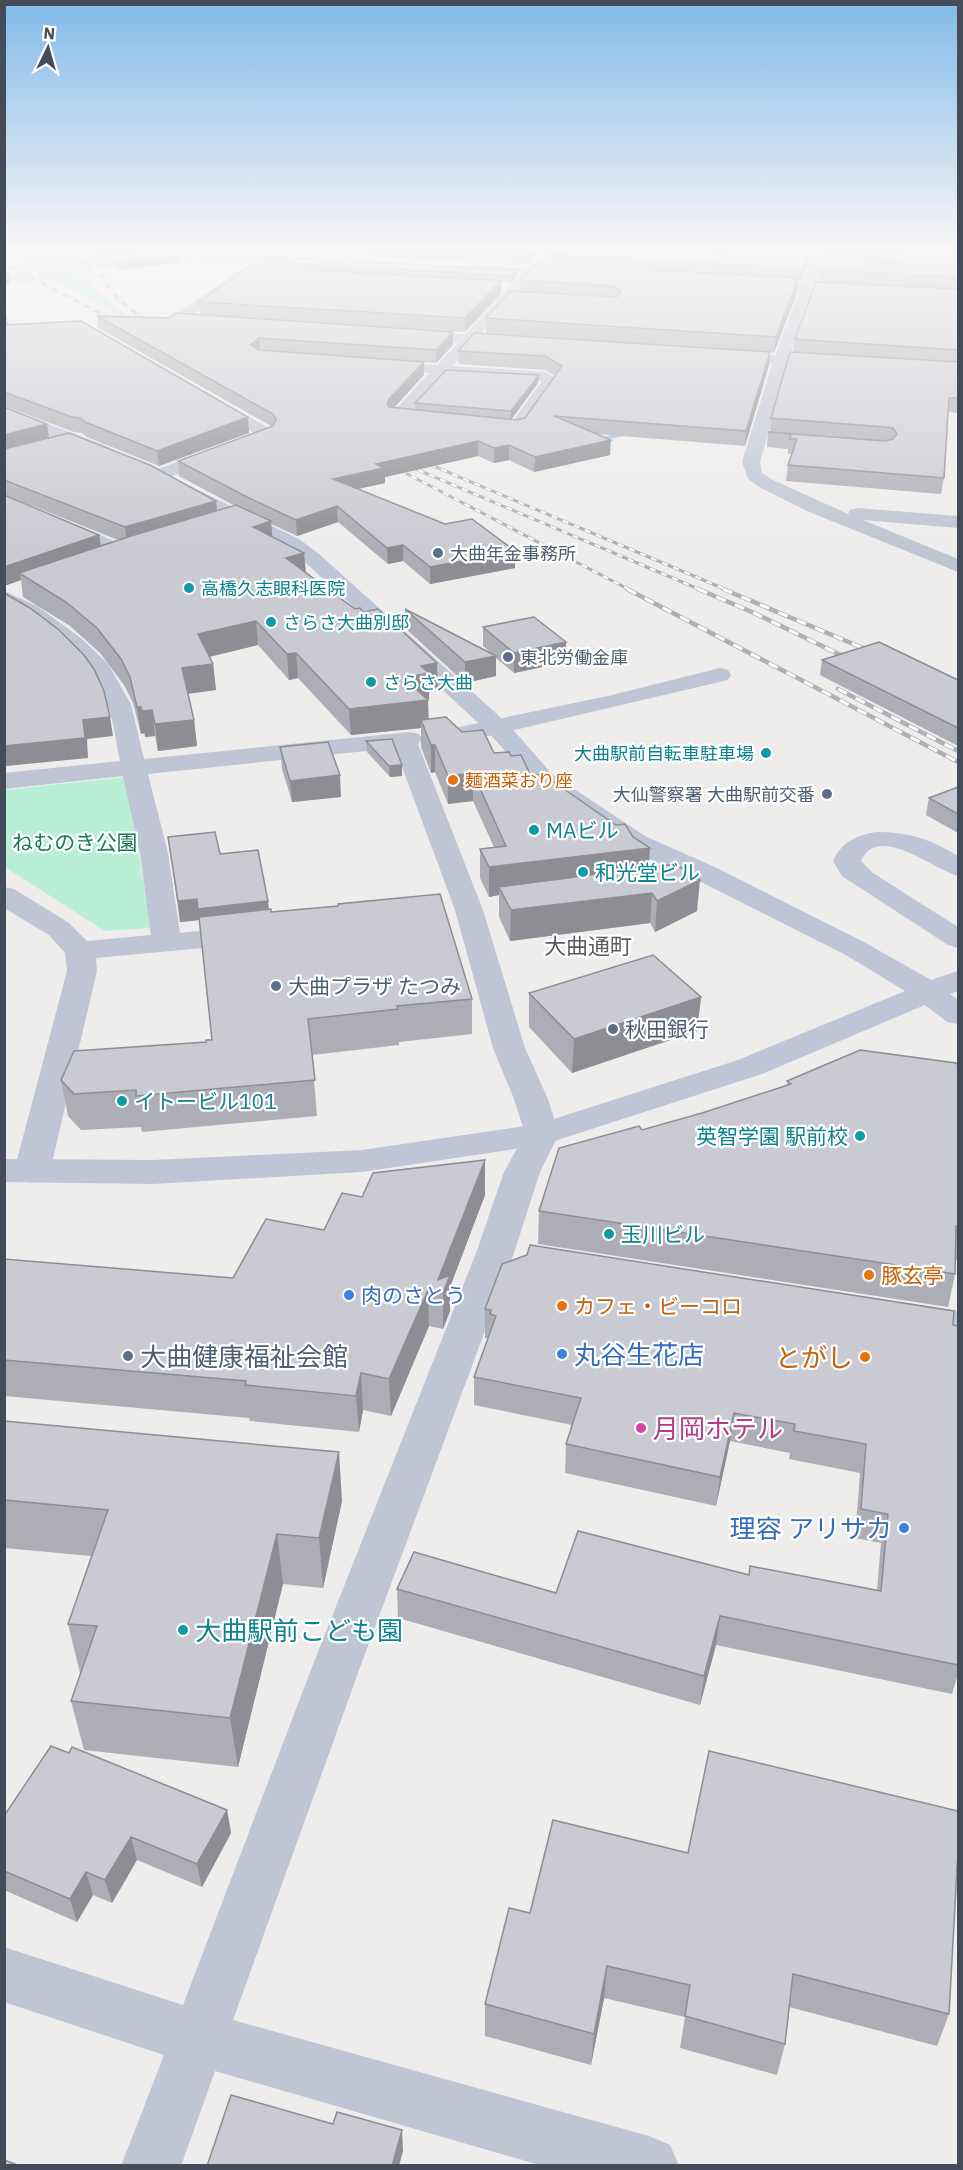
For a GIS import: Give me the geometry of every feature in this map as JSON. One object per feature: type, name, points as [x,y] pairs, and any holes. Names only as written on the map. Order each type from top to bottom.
[{"type":"street","points":[[445,421],[397,417],[462,346]]},
{"type":"street","points":[[786,346],[751,462],[754,475],[767,484],[825,511],[958,566]]},
{"type":"street","points":[[711,356],[849,364]]},
{"type":"street","points":[[362,364],[545,377],[551,380],[517,427],[469,423]]},
{"type":"street","points":[[159,475],[267,434],[197,393]]},
{"type":"street","points":[[4,412],[117,457]]},
{"type":"street","points":[[45,448],[76,439]]},
{"type":"street","points":[[758,439],[781,440]]},
{"type":"street","points":[[138,466],[292,543],[312,558],[498,729],[544,780],[635,842],[709,875],[854,948],[927,991],[958,1015]]},
{"type":"street","points":[[4,500],[126,553]]},
{"type":"street","points":[[825,511],[958,522]]},
{"type":"street","points":[[217,526],[240,519]]},
{"type":"street","points":[[104,561],[149,546]]},
{"type":"street","points":[[4,596],[27,587]]},
{"type":"street","points":[[4,596],[29,610],[64,636],[100,669],[119,704],[154,853],[167,944]]},
{"type":"street","points":[[4,781],[498,729],[519,722],[628,699],[720,675]]},
{"type":"street","points":[[150,2166],[197,2038],[512,1256],[522,1173],[542,1134],[531,1099],[509,1048],[423,738]]},
{"type":"street","points":[[958,868],[916,844],[892,840],[870,841],[858,845],[849,852],[847,861],[852,870],[863,879],[958,939]]},
{"type":"street","points":[[668,885],[709,875]]},
{"type":"street","points":[[4,895],[58,930],[80,951],[82,971],[18,1170],[153,1172],[362,1161],[542,1134],[750,1067],[927,991],[958,980]]},
{"type":"street","points":[[80,951],[270,932]]},
{"type":"street","points":[[877,1312],[958,1325]]},
{"type":"street","points":[[4,1974],[197,2038],[649,2166]]},
{"type":"green space","name":"ねむのき公園","points":[[126,777],[151,928],[105,931],[5,867],[4,790]]},
{"type":"building","points":[[4,346],[125,346],[248,417],[157,451],[80,418],[4,392]]},
{"type":"building","points":[[151,346],[252,346],[259,350],[424,362],[389,399],[387,404],[389,407],[517,420],[525,418],[562,366],[545,356],[458,351],[462,346],[681,346],[770,352],[746,431],[554,416],[611,440],[535,457],[509,445],[494,448],[478,441],[376,464],[384,468],[333,479],[445,524],[472,519],[515,551],[430,567],[403,545],[387,548],[337,506],[296,520],[178,461],[273,426],[276,419],[273,414]]},
{"type":"building","points":[[381,346],[440,346],[436,350]]},
{"type":"building","points":[[903,346],[958,346],[958,350]]},
{"type":"building","points":[[790,352],[958,362],[958,398],[949,398],[944,478],[788,465],[797,439],[790,439],[791,434],[768,432],[885,441],[893,439],[897,434],[893,428],[771,418]]},
{"type":"building","points":[[446,370],[539,375],[511,411],[415,403]]},
{"type":"building","points":[[4,407],[47,424],[4,435]]},
{"type":"building","points":[[69,433],[150,465],[216,501],[125,527],[4,480],[4,449]]},
{"type":"building","points":[[4,495],[99,535],[4,567]]},
{"type":"building","points":[[236,505],[271,521],[253,527],[304,553],[286,558],[355,609],[360,608],[363,612],[378,609],[437,663],[421,666],[429,673],[404,678],[428,700],[349,709],[296,653],[287,654],[256,621],[198,634],[213,664],[182,668],[194,720],[155,724],[152,710],[142,711],[141,707],[137,707],[130,677],[121,659],[97,628],[66,602],[19,573],[131,536]]},
{"type":"building","points":[[4,593],[30,608],[59,630],[84,655],[94,669],[104,691],[110,717],[83,720],[85,738],[4,746]]},
{"type":"building","points":[[405,609],[496,656],[465,662]]},
{"type":"building","points":[[534,617],[566,642],[514,653],[483,627]]},
{"type":"building","points":[[879,642],[958,680],[958,728],[822,660]]},
{"type":"building","points":[[446,717],[462,732],[483,730],[494,753],[509,752],[511,756],[521,755],[531,776],[542,774],[616,825],[625,824],[633,837],[650,848],[489,867],[480,849],[506,846],[473,773],[448,776],[435,745],[431,745],[421,720]]},
{"type":"building","points":[[392,739],[402,765],[389,766],[366,741]]},
{"type":"building","points":[[328,742],[340,775],[290,781],[280,747]]},
{"type":"building","points":[[958,787],[958,814],[929,798]]},
{"type":"building","points":[[215,832],[220,854],[258,850],[268,901],[198,909],[197,899],[178,901],[168,837]]},
{"type":"building","points":[[675,864],[700,880],[657,901],[652,893],[511,910],[499,887]]},
{"type":"building","points":[[440,894],[472,999],[397,1006],[398,1009],[308,1019],[315,1080],[136,1096],[136,1090],[74,1094],[61,1080],[74,1051],[212,1040],[199,917],[271,909],[271,912],[338,906],[338,904]]},
{"type":"building","points":[[653,955],[701,997],[574,1039],[529,993]]},
{"type":"building","points":[[860,1050],[958,1065],[958,1227],[956,1226],[955,1274],[539,1211],[559,1148],[639,1126],[642,1130],[702,1113],[791,1084],[787,1081]]},
{"type":"building","points":[[485,1160],[438,1280],[450,1275],[443,1293],[428,1290],[389,1379],[361,1373],[356,1396],[245,1385],[246,1381],[4,1360],[4,1259],[233,1278],[266,1219],[324,1230],[342,1193],[362,1197],[373,1173]]},
{"type":"building","points":[[530,1245],[954,1311],[953,1325],[958,1326],[958,1665],[720,1616],[704,1676],[397,1589],[414,1552],[556,1593],[578,1531],[749,1575],[750,1566],[881,1591],[888,1514],[861,1509],[866,1444],[794,1431],[795,1424],[734,1413],[720,1477],[566,1444],[581,1398],[474,1377],[496,1316],[490,1314],[491,1310],[485,1309],[502,1264],[527,1255]]},
{"type":"building","name":"大曲駅前こども園","points":[[4,1421],[339,1452],[319,1538],[277,1534],[230,1718],[71,1701],[97,1626],[68,1624],[108,1510],[4,1500]]},
{"type":"building","points":[[51,1746],[69,1753],[72,1747],[227,1810],[197,1864],[131,1837],[105,1880],[86,1872],[70,1899],[4,1871],[4,1816]]},
{"type":"building","points":[[709,1751],[958,1811],[949,2014],[793,1974],[785,2044],[685,2016],[690,1985],[607,1966],[594,2034],[485,2004],[509,1908],[530,1913],[553,1820],[688,1853]]},
{"type":"building","points":[[231,2095],[333,2124],[337,2112],[402,2130],[392,2166],[207,2166]]},
{"type":"building","points":[[4,2160],[20,2166],[4,2166]]},
{"type":"waterway","points":[[591,440],[633,433]]},
{"type":"railway","points":[[419,460],[727,590]]},
{"type":"railway","points":[[390,465],[630,590]]},
{"type":"railway","points":[[418,470],[701,590]]},
{"type":"railway","points":[[627,589],[958,762]]},
{"type":"railway","points":[[698,589],[752,612],[855,662]]},
{"type":"railway","points":[[723,589],[877,654]]},
{"type":"railway","points":[[838,689],[958,751]]},
{"type":"place","name":"大曲年金事務所","points":[[438,553]]},
{"type":"place","name":"高橋久志眼科医院","points":[[189,588]]},
{"type":"place","name":"さらさ大曲別邸","points":[[271,622]]},
{"type":"place","name":"東北労働金庫","points":[[508,657]]},
{"type":"place","name":"さらさ大曲","points":[[371,682]]},
{"type":"place","name":"大曲駅前自転車駐車場","points":[[766,753]]},
{"type":"place","name":"麺酒菜おり座","points":[[453,780]]},
{"type":"place","name":"大仙警察署 大曲駅前交番","points":[[827,794]]},
{"type":"place","name":"MAビル","points":[[534,830]]},
{"type":"place","name":"和光堂ビル","points":[[583,872]]},
{"type":"place","name":"大曲プラザ たつみ","points":[[276,986]]},
{"type":"place","name":"秋田銀行","points":[[613,1029]]},
{"type":"place","name":"イトービル101","points":[[122,1101]]},
{"type":"place","name":"英智学園 駅前校","points":[[860,1136]]},
{"type":"place","name":"玉川ビル","points":[[609,1234]]},
{"type":"place","name":"豚玄亭","points":[[869,1275]]},
{"type":"place","name":"肉のさとう","points":[[349,1295]]},
{"type":"place","name":"カフェ・ビーコロ","points":[[562,1306]]},
{"type":"place","name":"丸谷生花店","points":[[562,1354]]},
{"type":"place","name":"大曲健康福祉会館","points":[[128,1356]]},
{"type":"place","name":"とがし","points":[[865,1357]]},
{"type":"place","name":"月岡ホテル","points":[[641,1428]]},
{"type":"place","name":"理容 アリサカ","points":[[904,1528]]},
{"type":"place","name":"大曲駅前こども園","points":[[183,1630]]},
{"type":"district","name":"大曲通町","points":[[588,945]]}]
